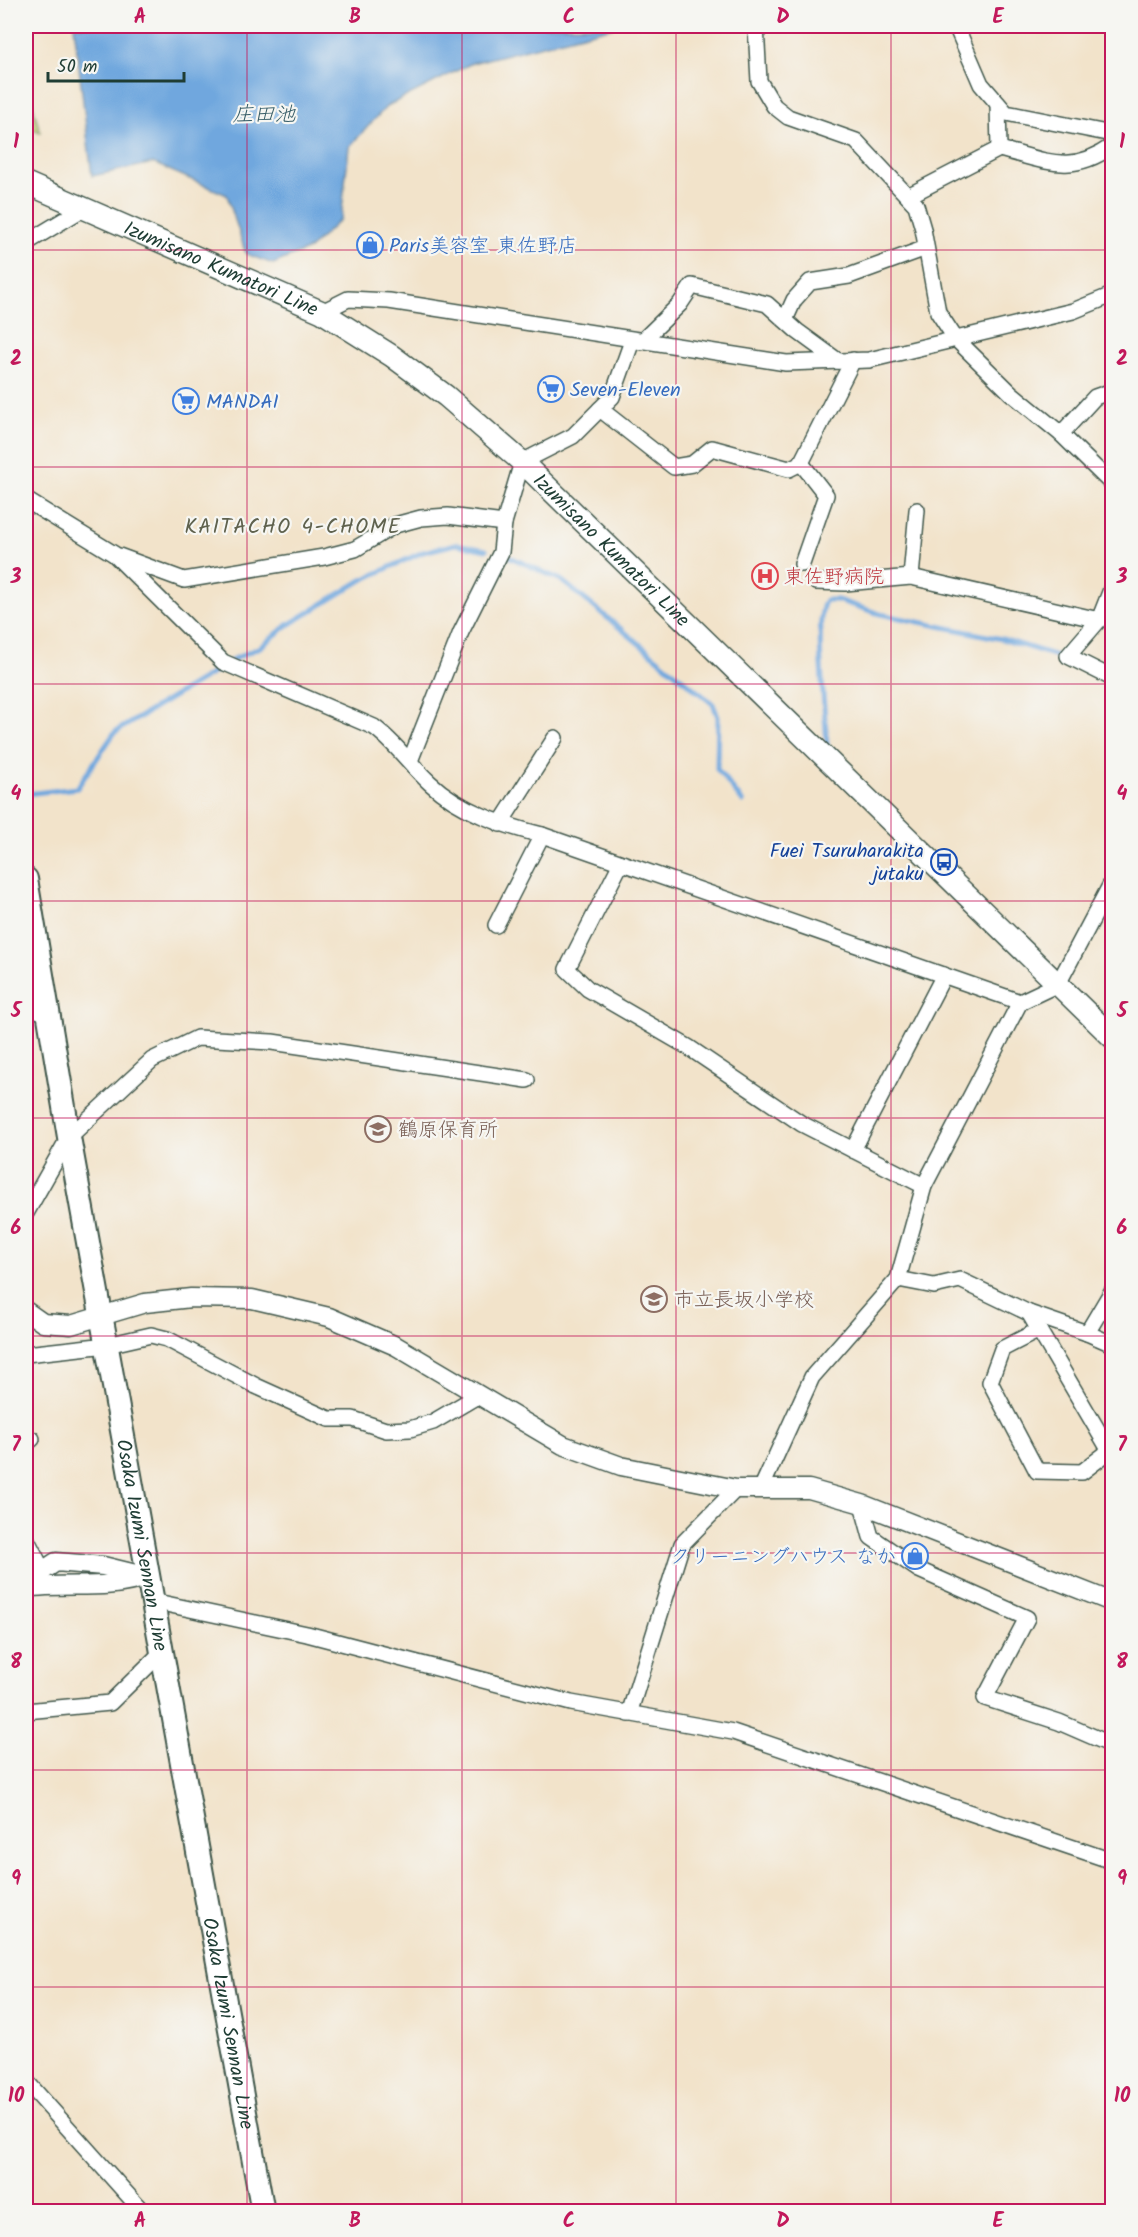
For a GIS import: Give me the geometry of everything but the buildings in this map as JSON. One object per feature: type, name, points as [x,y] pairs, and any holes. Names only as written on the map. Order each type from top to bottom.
[{"type":"main road","name":"Izumisano Kumatori Line","points":[[26,183],[322,312],[392,356],[446,396],[522,462],[1113,1036]]},
{"type":"main road","name":"Osaka Izumi Sennan Line","points":[[26,879],[69,1137],[262,2211]]},
{"type":"street","points":[[756,26],[759,81],[774,106],[788,117],[856,141],[908,196],[916,205],[938,312],[955,338],[1011,393],[1061,434],[1113,484]]},
{"type":"street","points":[[956,26],[981,84],[1006,113],[1113,134]]},
{"type":"street","points":[[998,104],[999,148]]},
{"type":"street","points":[[908,196],[999,148],[1063,165],[1084,162],[1113,146]]},
{"type":"street","points":[[26,243],[84,208]]},
{"type":"street","points":[[785,320],[794,300],[810,282],[849,276],[926,248]]},
{"type":"street","points":[[410,761],[461,632],[501,552],[504,523],[522,462],[573,436],[612,397],[636,341],[680,304],[692,286],[767,304],[785,320],[846,361]]},
{"type":"street","points":[[322,312],[348,299],[389,301],[786,363],[869,360],[1109,300]]},
{"type":"street","points":[[600,409],[674,467],[692,464],[712,448],[789,469],[801,463],[846,361]]},
{"type":"street","points":[[1061,434],[1095,397],[1113,390]]},
{"type":"street","points":[[801,463],[826,495],[802,564]]},
{"type":"street","points":[[26,500],[114,554],[184,580],[324,557],[355,549],[395,525],[421,518],[448,516],[504,523]]},
{"type":"street","points":[[911,577],[917,510]]},
{"type":"street","points":[[114,554],[223,663],[374,727],[392,740],[443,794],[500,824],[542,835],[1020,1002]]},
{"type":"street","points":[[816,582],[845,583],[911,577],[1099,620]]},
{"type":"street","points":[[1112,587],[1099,620],[1068,656],[1113,678]]},
{"type":"street","points":[[500,824],[555,738]]},
{"type":"street","points":[[496,925],[542,835]]},
{"type":"street","points":[[621,863],[567,969],[588,989],[688,1047],[802,1124],[924,1186]]},
{"type":"street","points":[[762,1489],[812,1377],[898,1280],[924,1186],[1020,1002],[1058,984],[1113,882]]},
{"type":"street","points":[[853,1150],[944,975]]},
{"type":"street","points":[[26,1006],[48,1014]]},
{"type":"street","points":[[26,1213],[69,1137],[152,1060],[197,1038],[272,1042],[527,1080]]},
{"type":"street","points":[[898,1280],[934,1286],[960,1280],[1029,1313],[1113,1344]]},
{"type":"street","points":[[1087,1333],[1113,1291]]},
{"type":"street","points":[[26,1311],[43,1323],[71,1325],[145,1303],[191,1298],[252,1299],[329,1317],[396,1346],[563,1445],[582,1452],[621,1466],[736,1489],[809,1489],[862,1504],[1113,1602]]},
{"type":"street","points":[[1029,1313],[1112,1451],[1082,1472],[1037,1471],[990,1382],[1002,1349],[1039,1330]]},
{"type":"street","points":[[26,1354],[107,1345],[151,1335],[167,1339],[256,1386],[329,1419],[353,1419],[386,1430],[410,1429],[433,1422],[479,1395]]},
{"type":"street","points":[[629,1714],[682,1544],[736,1489]]},
{"type":"street","points":[[862,1504],[871,1537],[920,1570],[1027,1618],[985,1698],[1110,1739]]},
{"type":"street","points":[[26,1539],[43,1571]]},
{"type":"street","points":[[26,1582],[56,1562],[103,1566],[148,1577]]},
{"type":"street","points":[[26,1588],[55,1584],[91,1588],[126,1584],[148,1577]]},
{"type":"street","points":[[152,1601],[307,1634],[571,1703],[733,1732],[1113,1862]]},
{"type":"street","points":[[26,1711],[110,1703],[162,1652]]},
{"type":"street","points":[[26,2081],[143,2211]]},
{"type":"green space","points":[[26,79],[40,132],[26,126]]},
{"type":"water","name":"庄田池","points":[[74,26],[617,26],[472,63],[387,106],[349,147],[341,219],[309,249],[273,264],[246,254],[227,195],[153,163],[92,176]]},
{"type":"waterway","points":[[232,660],[260,647],[288,625],[362,580],[423,552],[456,544],[486,550]]},
{"type":"waterway","points":[[510,557],[561,580],[713,704],[718,717],[717,769],[743,802]]},
{"type":"waterway","points":[[827,745],[820,646],[822,610],[826,600],[837,600],[880,614],[1002,639],[1066,659]]},
{"type":"waterway","points":[[26,794],[77,788],[115,732],[221,668]]},
{"type":"place","name":"Paris美容室 東佐野店","points":[[370,245]]},
{"type":"place","name":"Seven-Eleven","points":[[551,389]]},
{"type":"place","name":"MANDAI","points":[[186,401]]},
{"type":"place","name":"東佐野病院","points":[[765,576]]},
{"type":"place","name":"Fuei Tsuruharakita jutaku","points":[[944,862]]},
{"type":"place","name":"鶴原保育所","points":[[378,1129]]},
{"type":"place","name":"市立長坂小学校","points":[[654,1299]]},
{"type":"place","name":"クリーニングハウス なか","points":[[915,1556]]},
{"type":"district","name":"KAITACHO 4-CHOME","points":[[293,526]]}]
